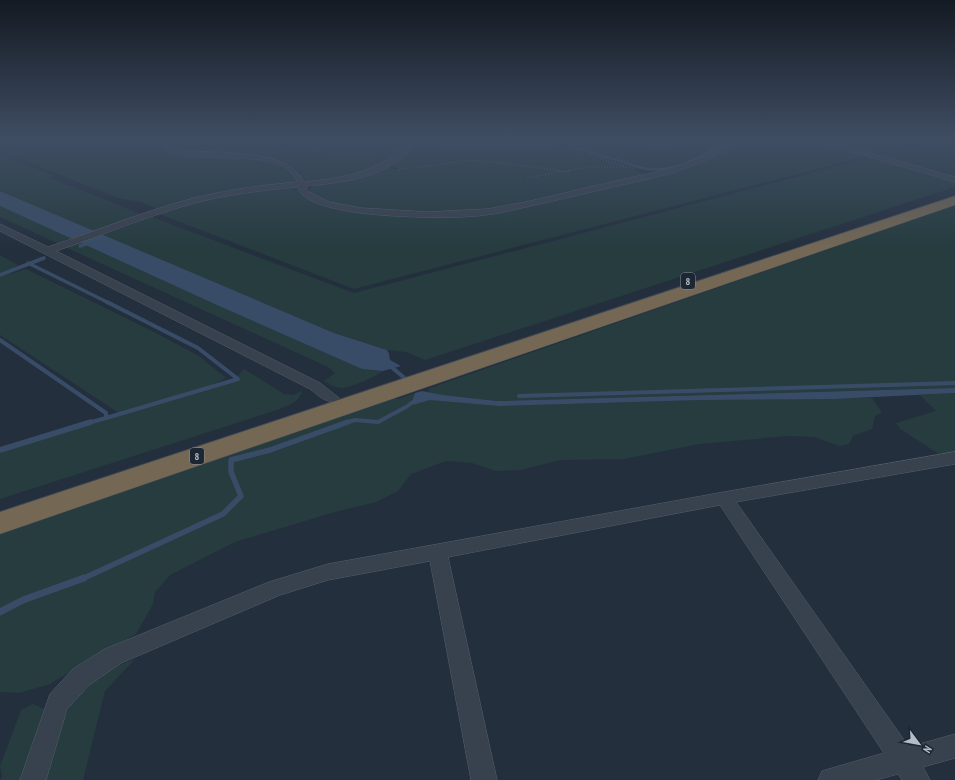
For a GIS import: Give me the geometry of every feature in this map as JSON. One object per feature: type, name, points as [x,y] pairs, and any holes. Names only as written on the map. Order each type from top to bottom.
[{"type":"highway","name":"8","points":[[0,523],[424,373],[955,193]]},
{"type":"highway","name":"8","points":[[424,373],[955,200]]},
{"type":"highway","name":"8","points":[[0,507],[332,398],[390,385]]},
{"type":"street","points":[[296,175],[302,184],[304,192],[313,199],[344,208],[395,214],[453,214],[504,209],[654,176]]},
{"type":"street","points":[[48,251],[185,203],[225,194],[337,179],[353,175]]},
{"type":"street","points":[[939,175],[955,180]]},
{"type":"street","points":[[0,227],[315,386],[332,398]]},
{"type":"street","points":[[33,780],[58,702],[81,677],[113,656],[276,588],[328,572],[724,498],[955,458]]},
{"type":"street","points":[[724,498],[917,780]]},
{"type":"street","points":[[438,552],[484,780]]},
{"type":"street","points":[[831,780],[955,746]]},
{"type":"path","points":[[527,178],[546,175]]},
{"type":"green space","points":[[0,175],[53,175],[54,176],[50,178],[141,214],[95,232],[0,191]]},
{"type":"green space","points":[[61,175],[293,175],[297,179],[294,182],[158,209],[141,202],[118,198]]},
{"type":"green space","points":[[302,175],[350,175],[334,180],[315,182],[306,181]]},
{"type":"green space","points":[[350,175],[541,175],[525,178],[526,179],[547,175],[647,175],[495,209],[432,213],[353,208],[331,203],[310,193],[308,190],[315,185]]},
{"type":"green space","points":[[662,175],[792,175],[354,289],[159,214],[187,204],[227,194],[285,188],[299,190],[305,197],[319,204],[350,211],[480,214]]},
{"type":"green space","points":[[803,175],[931,175],[955,182],[955,187],[425,360],[406,352],[387,350],[334,333],[103,235],[152,217],[354,293]]},
{"type":"green space","points":[[944,175],[955,175],[955,179]]},
{"type":"green space","points":[[955,205],[955,388],[497,401],[427,392],[430,388]]},
{"type":"green space","points":[[0,206],[73,239],[59,244],[0,217]]},
{"type":"green space","points":[[79,242],[82,244],[77,246],[80,248],[85,245],[362,369],[383,371],[370,379],[351,386],[342,388],[333,386],[324,381],[335,373],[328,367],[65,247]]},
{"type":"green space","points":[[0,255],[18,265],[9,272],[0,274]]},
{"type":"green space","points":[[26,269],[152,331],[199,356],[226,378],[206,388],[119,413],[0,335],[0,277]]},
{"type":"green space","points":[[244,369],[284,394],[293,395],[302,391],[301,395],[293,403],[280,409],[0,499],[0,451],[240,379],[238,376]]},
{"type":"green space","points":[[415,393],[413,405],[430,400],[499,406],[701,400],[872,398],[882,412],[875,416],[872,429],[853,436],[849,444],[839,446],[814,437],[788,436],[699,444],[624,459],[560,460],[521,470],[496,471],[472,463],[446,461],[411,474],[398,491],[376,502],[335,512],[235,542],[170,575],[155,592],[153,604],[136,634],[92,658],[50,684],[19,693],[0,692],[0,532],[314,426],[392,398],[398,399]]},
{"type":"green space","points":[[955,393],[955,452],[939,454],[900,429],[896,423],[936,411],[920,395]]},
{"type":"green space","points":[[135,659],[105,691],[83,780],[43,780],[64,718],[78,690],[98,673]]},
{"type":"green space","points":[[33,704],[44,709],[21,780],[0,780],[2,776],[0,766],[21,710]]},
{"type":"water","points":[[0,191],[334,333],[387,350],[390,360],[401,366],[383,371],[362,369],[219,306],[0,206]]},
{"type":"water","points":[[955,388],[955,393],[834,399],[701,400],[499,406],[430,400],[413,405],[415,393],[422,391],[497,401]]},
{"type":"waterway","points":[[80,246],[88,243]]},
{"type":"waterway","points":[[29,264],[44,258]]},
{"type":"waterway","points":[[0,275],[29,264]]},
{"type":"waterway","points":[[29,264],[108,303]]},
{"type":"waterway","points":[[106,418],[238,379],[198,348],[108,303]]},
{"type":"waterway","points":[[0,340],[106,413],[106,418]]},
{"type":"waterway","points":[[389,365],[408,381]]},
{"type":"waterway","points":[[519,396],[955,383]]},
{"type":"waterway","points":[[346,423],[355,420],[378,422],[406,407],[417,399]]},
{"type":"waterway","points":[[88,423],[106,418]]},
{"type":"waterway","points":[[0,450],[91,422]]},
{"type":"waterway","points":[[82,579],[223,514],[241,496],[231,472],[231,460],[270,450],[346,423]]},
{"type":"waterway","points":[[0,612],[23,600],[84,578]]}]
